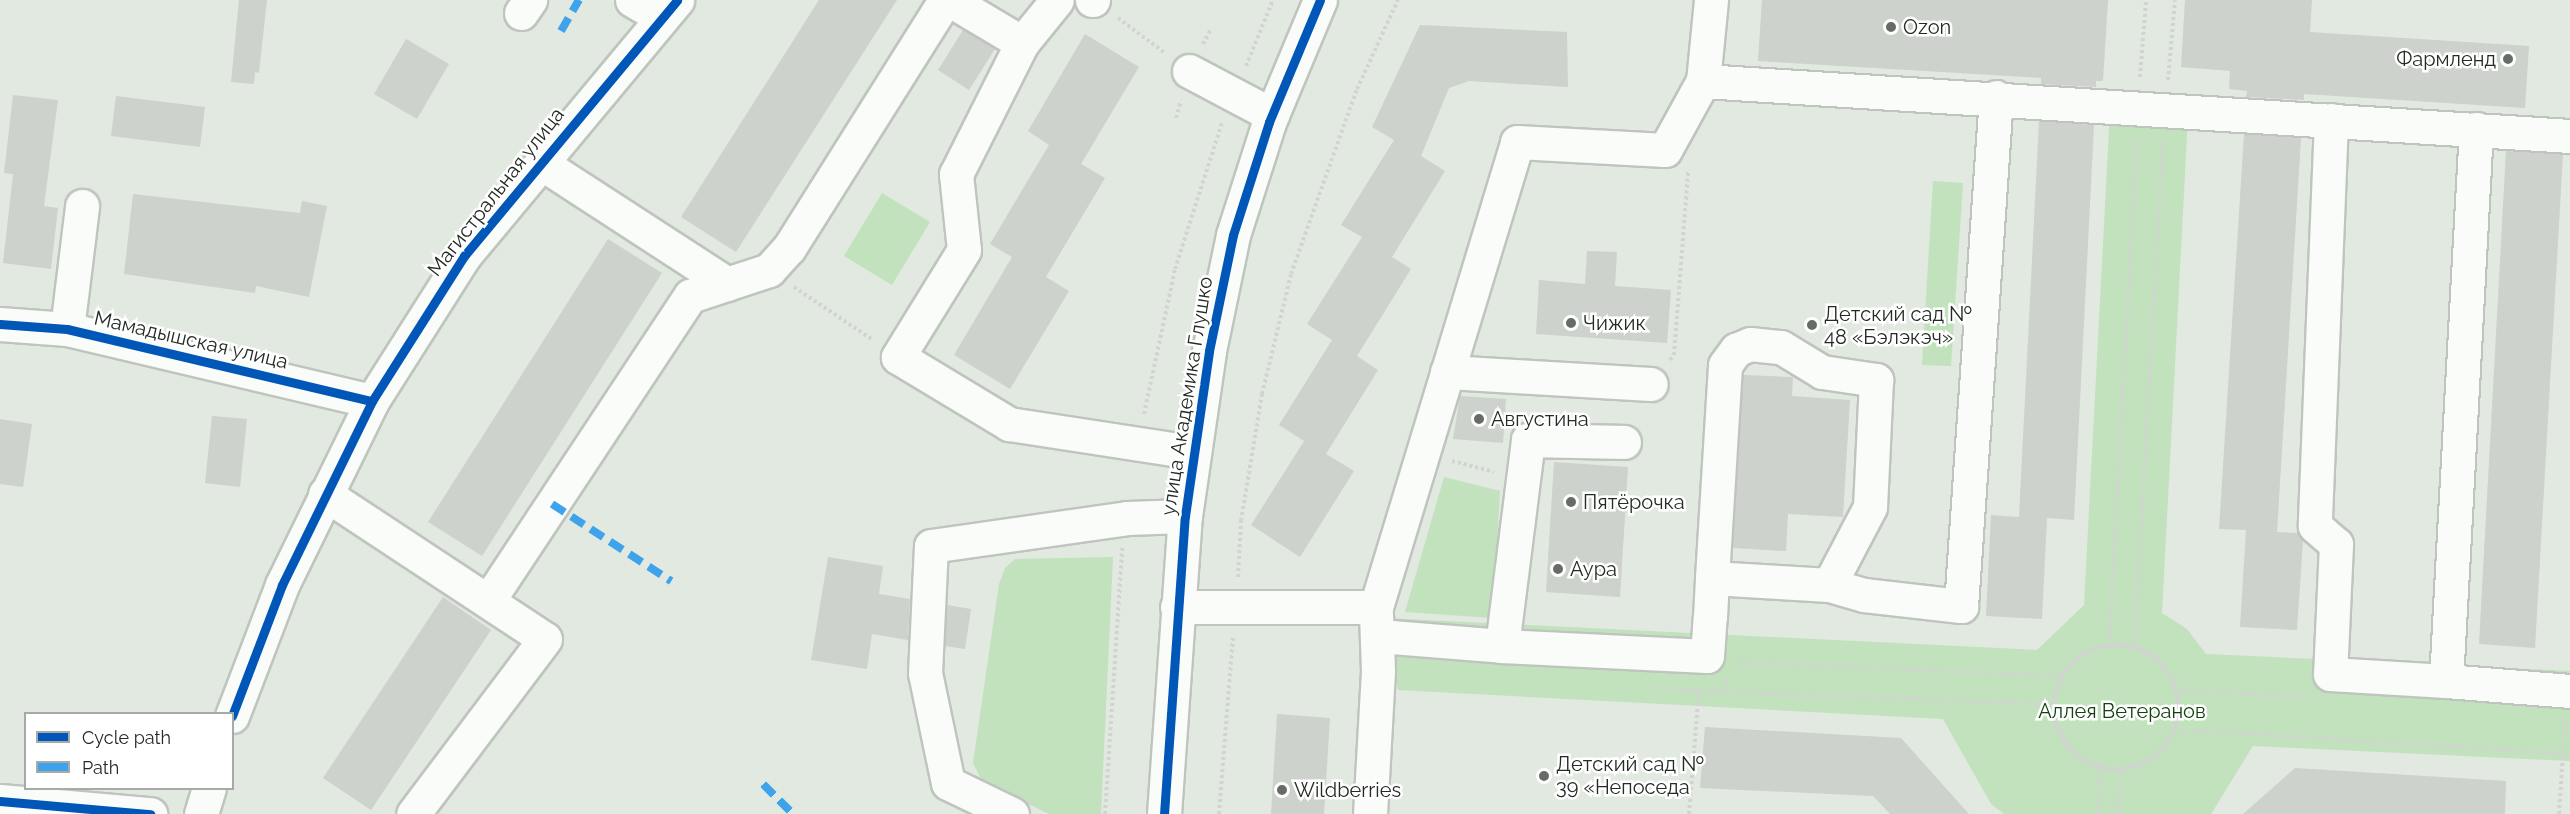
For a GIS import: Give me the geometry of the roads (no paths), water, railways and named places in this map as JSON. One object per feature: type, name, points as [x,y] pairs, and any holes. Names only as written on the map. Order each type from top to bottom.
[{"type":"street","points":[[632,0],[669,8]]},
{"type":"street","points":[[488,601],[690,296],[769,270],[789,248],[945,0]]},
{"type":"street","points":[[950,0],[1022,43]]},
{"type":"street","points":[[1057,0],[1022,43],[956,174],[964,250],[898,357],[1009,424],[1137,446],[1192,452]]},
{"type":"street","name":"улица Академика Глушко","points":[[1164,814],[1177,607],[1192,452],[1233,235],[1272,115],[1320,0]]},
{"type":"street","points":[[1370,814],[1377,621],[1422,453],[1517,142],[1665,150],[1703,81],[1711,0]]},
{"type":"street","name":"Магистральная улица","points":[[234,712],[282,585],[372,401],[464,256],[669,8]]},
{"type":"street","points":[[1190,71],[1272,115]]},
{"type":"street","points":[[1703,81],[1996,97],[2152,110],[2570,136]]},
{"type":"street","points":[[1712,578],[1828,585],[1864,595],[1961,606],[1996,97]]},
{"type":"street","points":[[2331,120],[2315,526],[2336,544],[2330,674],[2446,681],[2568,703]]},
{"type":"street","points":[[2446,681],[2476,129]]},
{"type":"street","points":[[540,163],[727,284]]},
{"type":"street","points":[[67,329],[82,206]]},
{"type":"street","name":"Мамадышская улица","points":[[0,324],[67,329],[372,401]]},
{"type":"street","points":[[1177,607],[1236,606],[1377,621],[1502,646],[1717,659],[1712,578],[1725,365],[1736,350],[1750,344],[1781,347],[1822,372],[1876,380],[1870,507],[1828,585]]},
{"type":"street","points":[[1448,372],[1651,384]]},
{"type":"street","points":[[1502,646],[1528,440],[1624,442]]},
{"type":"street","points":[[325,494],[545,639],[413,814]]},
{"type":"street","points":[[1012,814],[948,783],[925,673],[931,546],[1127,518],[1185,516]]},
{"type":"street","points":[[201,814],[209,790]]},
{"type":"street","points":[[0,801],[150,814]]},
{"type":"place","name":"Ozon","points":[[1891,27]]},
{"type":"place","name":"Фармленд","points":[[2508,59]]},
{"type":"place","name":"Чижик","points":[[1571,323]]},
{"type":"place","name":"Детский сад № 48 «Бэлэкэч»","points":[[1812,325]]},
{"type":"place","name":"Августина","points":[[1479,419]]},
{"type":"place","name":"Пятёрочка","points":[[1571,502]]},
{"type":"place","name":"Аура","points":[[1558,569]]},
{"type":"place","name":"Детский сад № 39 «Непоседа","points":[[1544,776]]},
{"type":"place","name":"Wildberries","points":[[1282,790]]},
{"type":"park label","name":"Аллея Ветеранов","points":[[2122,711]]}]
